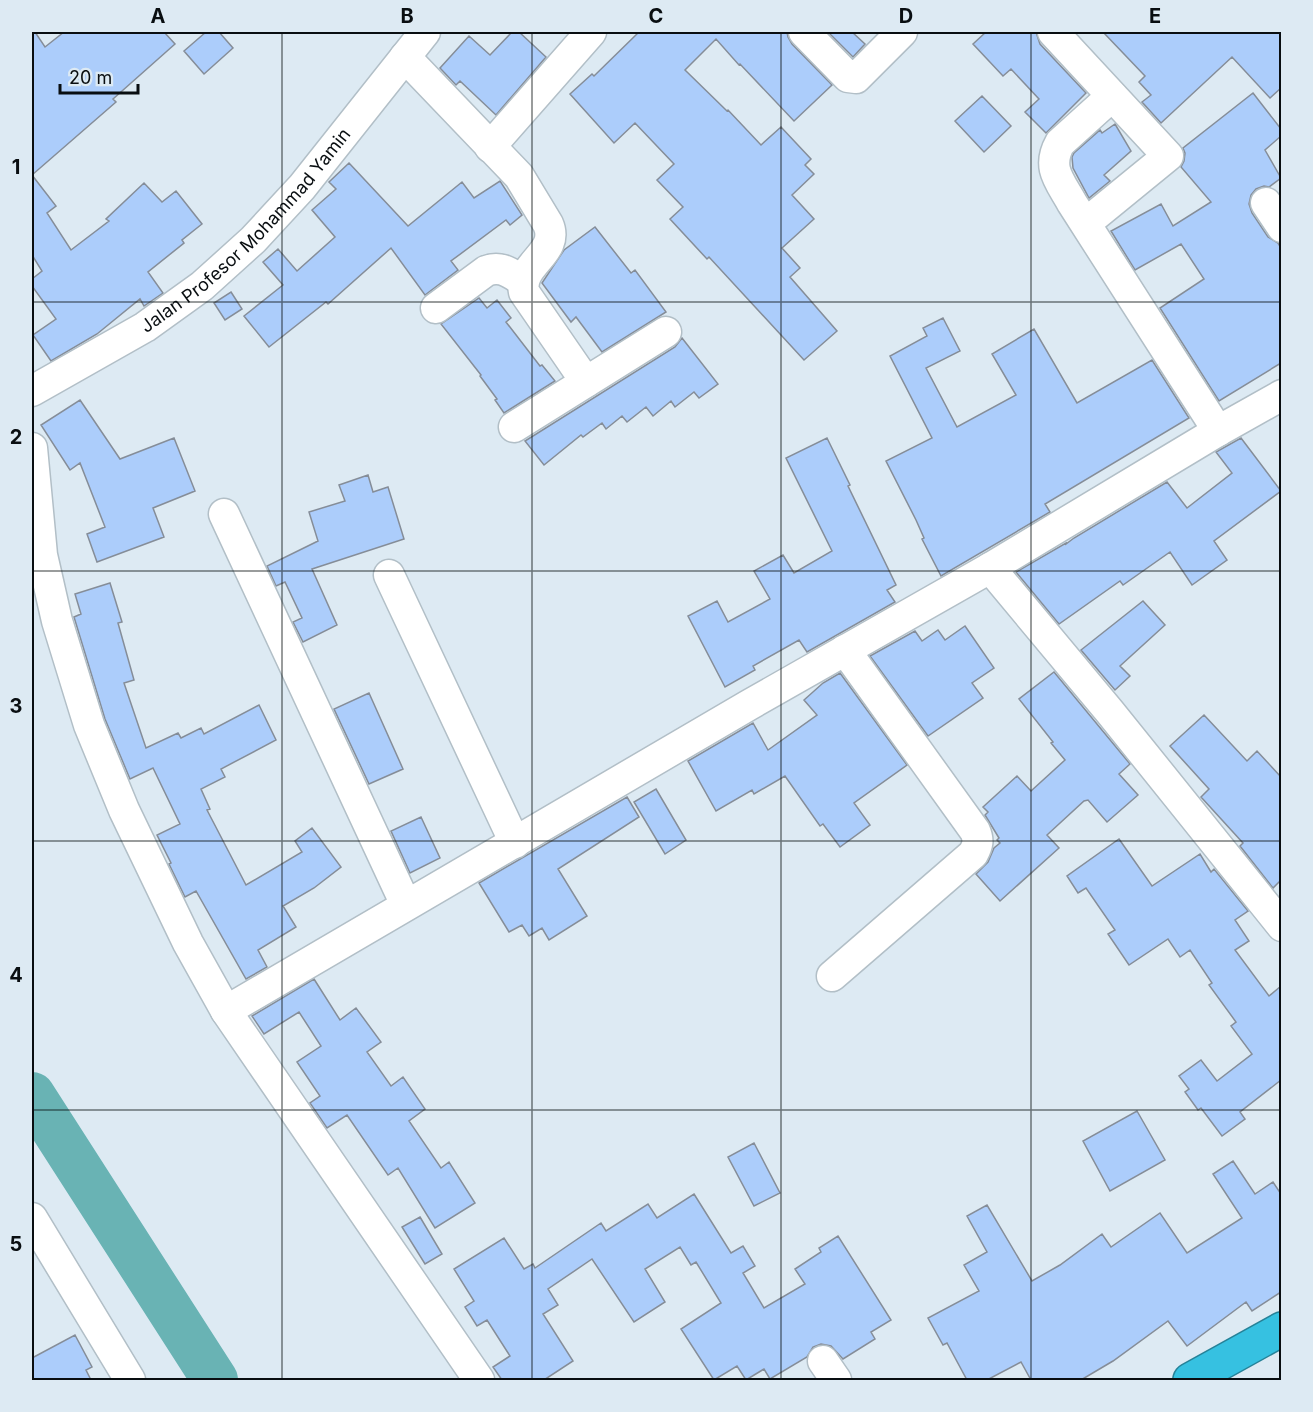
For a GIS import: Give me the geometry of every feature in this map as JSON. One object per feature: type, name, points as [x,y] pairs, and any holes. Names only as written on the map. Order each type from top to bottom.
[{"type":"highway","points":[[1190,1380],[1281,1329]]},
{"type":"street","name":"Jalan Profesor Mohammad Yamin","points":[[32,391],[146,327],[210,278],[253,240],[302,187],[425,32]]},
{"type":"street","points":[[490,147],[591,32]]},
{"type":"street","points":[[804,32],[852,79],[856,78],[902,32]]},
{"type":"street","points":[[1053,32],[1168,156],[1086,224]]},
{"type":"street","points":[[405,57],[519,176],[551,231],[550,243],[525,274],[524,292],[586,382]]},
{"type":"street","points":[[1112,96],[1067,136],[1055,153],[1053,161],[1055,171],[1086,224],[1218,431]]},
{"type":"street","points":[[436,308],[492,268],[504,269],[523,281]]},
{"type":"street","points":[[514,427],[666,332]]},
{"type":"street","points":[[226,1011],[990,568],[1281,395]]},
{"type":"street","points":[[32,448],[42,555],[57,621],[89,724],[124,810],[198,962],[226,1011],[479,1380]]},
{"type":"street","points":[[224,514],[406,905]]},
{"type":"street","points":[[990,568],[1110,712],[1281,926]]},
{"type":"street","points":[[389,575],[515,843]]},
{"type":"street","points":[[832,976],[973,854],[978,846],[975,831],[845,650]]},
{"type":"street","points":[[32,1218],[130,1380]]},
{"type":"building","points":[[32,32],[35,32],[45,47],[64,32],[164,32],[175,44],[113,99],[116,102],[32,175]]},
{"type":"building","points":[[206,32],[219,32],[233,48],[204,74],[184,51]]},
{"type":"building","points":[[512,32],[519,32],[546,57],[496,115],[460,81],[456,85],[440,68],[469,36],[490,55]]},
{"type":"building","points":[[639,32],[787,32],[792,44],[832,85],[794,121],[716,39],[685,70],[761,145],[781,127],[811,159],[805,165],[814,174],[792,195],[814,219],[782,248],[800,268],[790,277],[837,331],[804,360],[709,257],[707,259],[670,219],[683,207],[657,180],[674,164],[635,123],[614,143],[570,94],[592,74],[594,76]]},
{"type":"building","points":[[828,32],[852,32],[865,44],[853,57]]},
{"type":"building","points":[[986,32],[1036,32],[1040,44],[1086,93],[1046,133],[1025,112],[1039,99],[1011,69],[1003,76],[973,44]]},
{"type":"building","points":[[1103,32],[1281,32],[1281,88],[1270,98],[1232,57],[1161,123],[1142,102],[1151,95],[1139,82],[1145,76]]},
{"type":"building","points":[[1253,93],[1281,129],[1281,136],[1265,150],[1281,178],[1269,187],[1256,189],[1251,195],[1249,204],[1252,213],[1268,237],[1278,243],[1281,248],[1281,363],[1219,401],[1160,308],[1204,279],[1181,244],[1135,270],[1111,231],[1161,204],[1173,226],[1211,202],[1181,167],[1185,153],[1183,148]]},
{"type":"building","points":[[982,96],[1011,126],[984,152],[955,121]]},
{"type":"building","points":[[1115,124],[1131,151],[1104,175],[1110,181],[1089,198],[1073,168],[1072,157],[1100,130],[1102,133]]},
{"type":"building","points":[[349,163],[408,226],[462,182],[474,198],[500,181],[522,215],[510,225],[506,220],[451,261],[458,270],[425,295],[391,248],[328,304],[326,302],[269,347],[244,316],[283,285],[263,262],[278,249],[297,271],[335,237],[312,210],[336,189],[329,182]]},
{"type":"building","points":[[32,175],[56,206],[47,213],[71,250],[109,221],[106,219],[144,183],[162,202],[176,191],[202,224],[182,240],[184,243],[148,272],[163,293],[144,306],[140,299],[97,334],[51,361],[33,335],[56,319],[32,286],[32,279],[42,271],[32,255]]},
{"type":"building","points":[[595,227],[631,273],[635,270],[666,312],[602,352],[576,317],[571,322],[542,283],[564,250]]},
{"type":"building","points":[[231,292],[242,309],[225,320],[214,303]]},
{"type":"building","points":[[479,298],[487,308],[497,300],[511,318],[506,322],[540,366],[542,365],[555,381],[504,413],[481,375],[441,324]]},
{"type":"building","points":[[943,318],[960,351],[926,368],[957,427],[1016,395],[992,354],[1034,329],[1077,403],[1152,360],[1189,418],[1045,504],[1050,512],[941,576],[886,461],[932,438],[890,356],[927,336],[923,328]]},
{"type":"building","points":[[682,338],[718,384],[699,398],[694,392],[675,407],[671,401],[653,416],[646,407],[627,422],[622,416],[606,429],[602,423],[583,437],[581,435],[544,465],[525,441],[675,347]]},
{"type":"building","points":[[80,400],[120,459],[174,438],[195,491],[153,508],[164,537],[97,562],[87,534],[105,527],[80,463],[70,470],[41,425]]},
{"type":"building","points":[[827,438],[896,585],[887,590],[895,602],[807,652],[799,640],[753,666],[755,670],[725,687],[688,616],[717,601],[728,622],[770,599],[754,571],[783,555],[794,573],[832,551],[786,458]]},
{"type":"building","points":[[1241,438],[1281,491],[1214,541],[1227,560],[1192,585],[1170,552],[1123,585],[1120,581],[1059,624],[1016,572],[1167,482],[1187,508],[1232,473],[1216,452]]},
{"type":"building","points":[[368,475],[373,492],[388,487],[404,539],[312,569],[337,625],[303,642],[293,622],[302,618],[285,582],[276,586],[267,566],[318,541],[309,512],[345,501],[339,485]]},
{"type":"building","points":[[110,583],[122,622],[118,623],[134,680],[124,683],[146,748],[178,733],[181,738],[201,728],[204,734],[259,705],[276,740],[221,769],[225,777],[201,789],[210,809],[207,810],[246,885],[302,852],[295,841],[312,828],[341,867],[314,888],[283,906],[296,927],[258,950],[267,967],[246,979],[196,891],[185,897],[169,864],[171,863],[157,835],[180,824],[153,768],[130,779],[105,719],[74,617],[81,614],[75,594]]},
{"type":"building","points":[[1143,601],[1165,625],[1120,666],[1130,676],[1115,690],[1081,650]]},
{"type":"building","points":[[965,626],[994,668],[972,683],[983,698],[928,736],[870,656],[915,631],[922,641],[938,630],[945,640]]},
{"type":"building","points":[[1054,672],[1130,764],[1119,774],[1138,795],[1107,822],[1088,800],[1084,801],[1047,835],[1059,848],[1000,901],[976,874],[988,862],[994,848],[1000,843],[985,815],[988,812],[983,807],[1017,776],[1031,791],[1065,760],[1019,699]]},
{"type":"building","points":[[840,673],[907,765],[854,803],[870,825],[840,847],[823,824],[820,826],[785,776],[754,794],[752,790],[716,811],[688,761],[753,723],[768,750],[817,715],[804,700],[823,683]]},
{"type":"building","points":[[369,693],[403,769],[369,784],[334,709]]},
{"type":"building","points":[[1204,715],[1247,761],[1257,751],[1281,777],[1281,880],[1273,888],[1240,846],[1243,843],[1201,797],[1209,789],[1170,746]]},
{"type":"building","points":[[656,789],[686,840],[665,854],[634,802]]},
{"type":"building","points":[[627,797],[639,817],[558,869],[587,916],[549,940],[542,928],[529,936],[522,925],[509,932],[479,883]]},
{"type":"building","points":[[421,817],[440,858],[410,873],[391,831]]},
{"type":"building","points":[[1119,839],[1152,886],[1200,854],[1211,872],[1214,869],[1248,911],[1235,920],[1249,941],[1235,950],[1269,996],[1281,986],[1281,1080],[1240,1112],[1245,1119],[1222,1136],[1201,1108],[1198,1110],[1185,1092],[1189,1089],[1179,1076],[1201,1060],[1217,1081],[1252,1054],[1231,1026],[1236,1022],[1209,985],[1212,983],[1190,950],[1180,957],[1168,939],[1129,965],[1108,934],[1115,930],[1086,888],[1078,893],[1067,876]]},
{"type":"building","points":[[314,979],[340,1020],[356,1008],[381,1042],[367,1052],[391,1086],[403,1077],[425,1109],[409,1121],[441,1168],[449,1162],[475,1203],[435,1228],[398,1168],[388,1175],[347,1115],[327,1128],[310,1103],[320,1096],[297,1062],[321,1046],[299,1012],[264,1034],[252,1016]]},
{"type":"building","points":[[1137,1111],[1165,1160],[1110,1191],[1083,1141]]},
{"type":"building","points":[[754,1143],[780,1193],[754,1206],[728,1157]]},
{"type":"building","points":[[1233,1161],[1255,1194],[1273,1182],[1281,1194],[1281,1292],[1252,1311],[1246,1302],[1187,1346],[1168,1321],[1113,1361],[1081,1380],[1031,1380],[1021,1362],[987,1380],[967,1380],[947,1343],[943,1345],[928,1318],[979,1291],[964,1265],[987,1252],[967,1216],[987,1205],[1032,1281],[1060,1265],[1102,1234],[1111,1247],[1160,1213],[1187,1253],[1242,1218],[1213,1174]]},
{"type":"building","points":[[694,1194],[731,1253],[743,1246],[755,1266],[743,1273],[764,1308],[805,1284],[795,1269],[821,1252],[819,1248],[838,1236],[891,1320],[871,1332],[875,1339],[843,1359],[831,1346],[821,1344],[813,1347],[807,1357],[770,1379],[764,1369],[746,1380],[737,1366],[714,1380],[681,1329],[721,1303],[696,1262],[691,1265],[680,1247],[645,1269],[665,1302],[634,1322],[592,1259],[548,1289],[558,1305],[543,1314],[573,1361],[544,1380],[502,1380],[493,1367],[510,1356],[487,1320],[477,1326],[465,1307],[474,1301],[454,1269],[504,1238],[524,1269],[533,1264],[535,1268],[601,1223],[606,1231],[648,1204],[657,1218]]},
{"type":"building","points":[[420,1217],[442,1254],[425,1264],[402,1227]]},
{"type":"building","points":[[75,1335],[92,1367],[86,1370],[91,1380],[32,1380],[32,1358]]},
{"type":"waterway","points":[[32,1095],[215,1380]]}]
